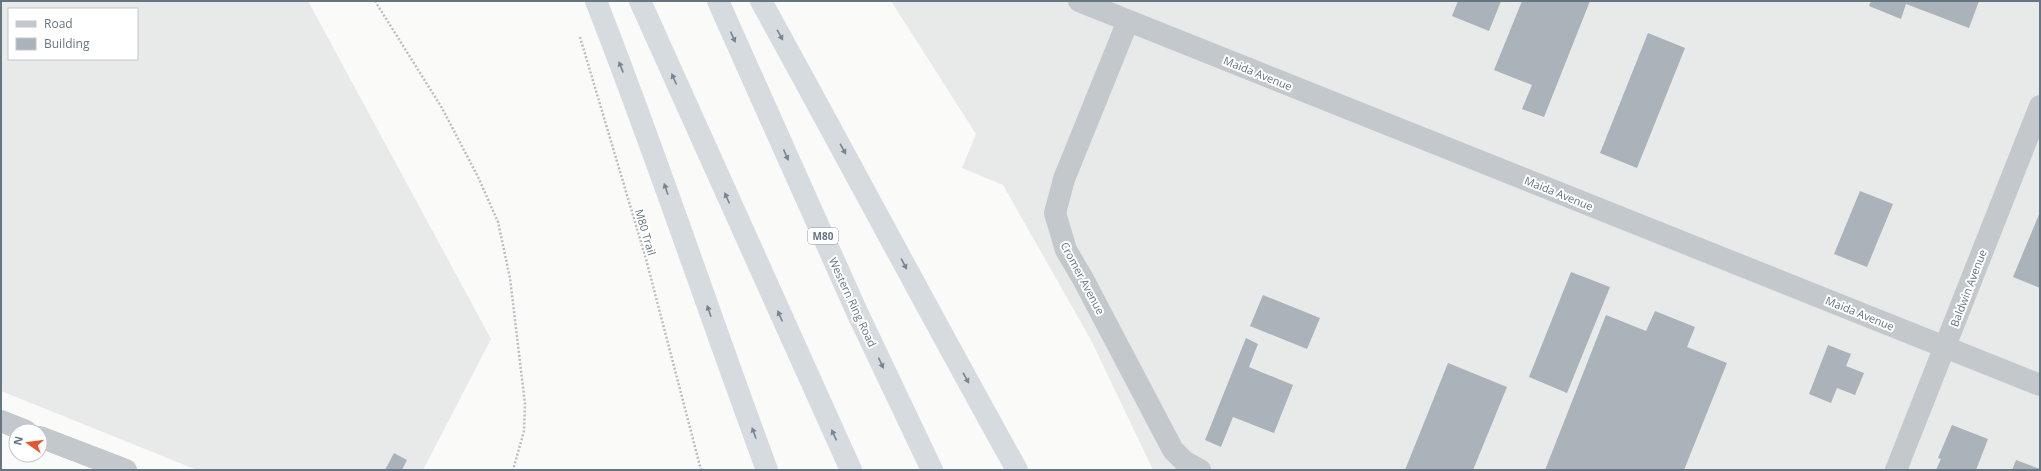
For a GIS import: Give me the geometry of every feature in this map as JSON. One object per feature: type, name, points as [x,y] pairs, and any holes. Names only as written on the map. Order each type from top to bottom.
[{"type":"highway","points":[[596,1],[653,152],[726,361],[767,470]]},
{"type":"highway","points":[[640,1],[850,470]]},
{"type":"highway","name":"Western Ring Road","points":[[718,1],[857,312],[932,470]]},
{"type":"highway","points":[[761,1],[858,176],[926,307],[1017,470]]},
{"type":"street","name":"Maida Avenue","points":[[1079,1],[2040,385]]},
{"type":"street","name":"Cromer Avenue","points":[[1128,21],[1064,179],[1055,213],[1066,250],[1083,279],[1173,450],[1184,461],[1200,470]]},
{"type":"street","name":"Baldwin Avenue","points":[[1896,470],[2040,106]]},
{"type":"street","points":[[48,440],[126,470]]},
{"type":"path","points":[[375,1],[442,108],[498,222],[510,278],[525,404],[524,431],[513,470]]},
{"type":"path","name":"M80 Trail","points":[[579,35],[646,258],[701,470]]},
{"type":"shaded area","points":[[1,1],[308,1],[491,339],[423,470],[197,470],[1,391]]},
{"type":"shaded area","points":[[891,1],[2040,1],[2040,470],[1153,470],[1091,340],[1003,185],[962,168],[976,134]]},
{"type":"building","points":[[1458,1],[1501,1],[1489,31],[1452,16]]},
{"type":"building","points":[[1522,1],[1590,1],[1544,117],[1522,109],[1532,85],[1494,70]]},
{"type":"building","points":[[1871,1],[1979,1],[1969,28],[1906,4],[1901,19],[1869,6]]},
{"type":"building","points":[[1648,33],[1685,48],[1637,168],[1600,153]]},
{"type":"building","points":[[1860,191],[1893,204],[1867,267],[1834,254]]},
{"type":"building","points":[[2040,212],[2040,288],[2013,277]]},
{"type":"building","points":[[1571,272],[1610,287],[1567,393],[1529,377]]},
{"type":"building","points":[[1263,295],[1320,318],[1307,349],[1250,326]]},
{"type":"building","points":[[1655,311],[1695,327],[1687,347],[1727,363],[1684,470],[1545,470],[1606,315],[1646,331]]},
{"type":"building","points":[[1246,338],[1258,344],[1249,367],[1293,385],[1274,433],[1233,417],[1221,447],[1205,440]]},
{"type":"building","points":[[1828,345],[1851,354],[1846,366],[1864,373],[1855,395],[1837,388],[1831,403],[1809,394]]},
{"type":"building","points":[[1448,363],[1507,387],[1473,470],[1405,470]]},
{"type":"building","points":[[1952,425],[1988,439],[1976,470],[1936,470],[1941,459],[1938,458]]},
{"type":"building","points":[[394,453],[407,460],[402,470],[385,470]]},
{"type":"building","points":[[2016,460],[2040,469],[2040,470],[2012,470]]}]
